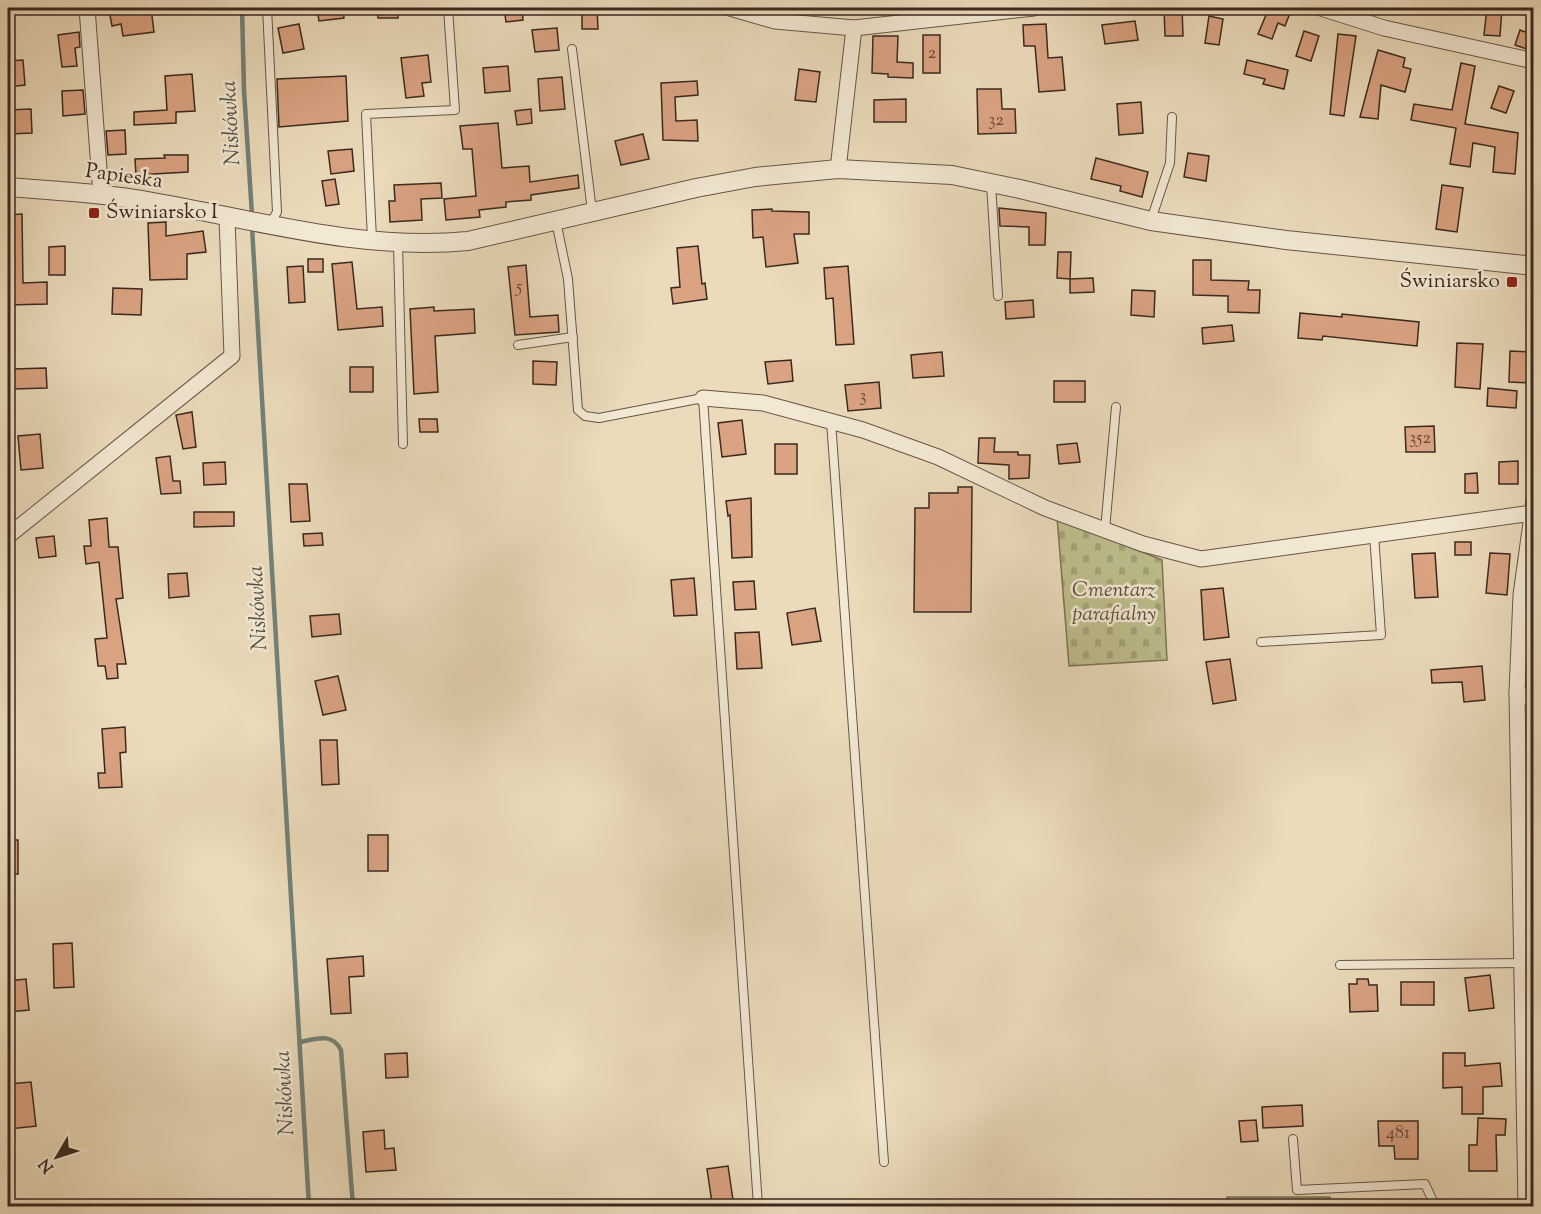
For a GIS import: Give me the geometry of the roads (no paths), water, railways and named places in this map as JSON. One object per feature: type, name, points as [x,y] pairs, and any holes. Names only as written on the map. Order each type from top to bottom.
[{"type":"street","points":[[87,8],[101,195]]},
{"type":"street","points":[[730,8],[775,21],[854,28],[1034,8]]},
{"type":"street","points":[[1321,8],[1384,28],[1533,61]]},
{"type":"street","points":[[838,169],[854,28]]},
{"type":"street","name":"Papieska","points":[[8,187],[153,202],[230,219],[398,244],[468,242],[755,177],[838,169],[952,175],[1150,221],[1286,240],[1533,266]]},
{"type":"street","points":[[8,536],[232,356],[230,219]]},
{"type":"street","points":[[703,398],[763,403],[831,421],[938,457],[1045,508],[1143,543],[1201,559],[1374,534],[1533,507],[1521,595],[1517,693],[1522,963],[1529,1073],[1526,1206]]},
{"type":"street","points":[[1517,693],[1533,700]]},
{"type":"lane","points":[[266,225],[277,212],[267,8]]},
{"type":"lane","points":[[372,241],[366,114],[455,110],[448,8]]},
{"type":"lane","points":[[572,49],[592,213]]},
{"type":"lane","points":[[1150,221],[1170,163],[1172,117]]},
{"type":"lane","points":[[991,183],[998,296]]},
{"type":"lane","points":[[556,221],[568,279],[575,398],[578,410],[585,416],[610,416],[703,398],[758,1206]]},
{"type":"lane","points":[[398,244],[403,444]]},
{"type":"lane","points":[[518,345],[573,338]]},
{"type":"lane","points":[[1105,530],[1116,407]]},
{"type":"lane","points":[[831,421],[884,1162]]},
{"type":"lane","points":[[1262,642],[1381,635],[1374,534]]},
{"type":"lane","points":[[1340,964],[1522,963]]},
{"type":"lane","points":[[1293,1139],[1297,1190],[1425,1184],[1435,1206]]},
{"type":"waterway","name":"Niskówka","points":[[242,8],[244,90],[252,215]]},
{"type":"waterway","name":"Niskówka","points":[[252,227],[309,1206]]},
{"type":"waterway","points":[[300,1042],[323,1038],[333,1041],[341,1050],[353,1206]]},
{"type":"place","name":"Świniarsko I","points":[[94,213]]},
{"type":"place","name":"Świniarsko","points":[[1512,282]]},
{"type":"park label","name":"Cmentarz parafialny","points":[[1114,603]]}]
